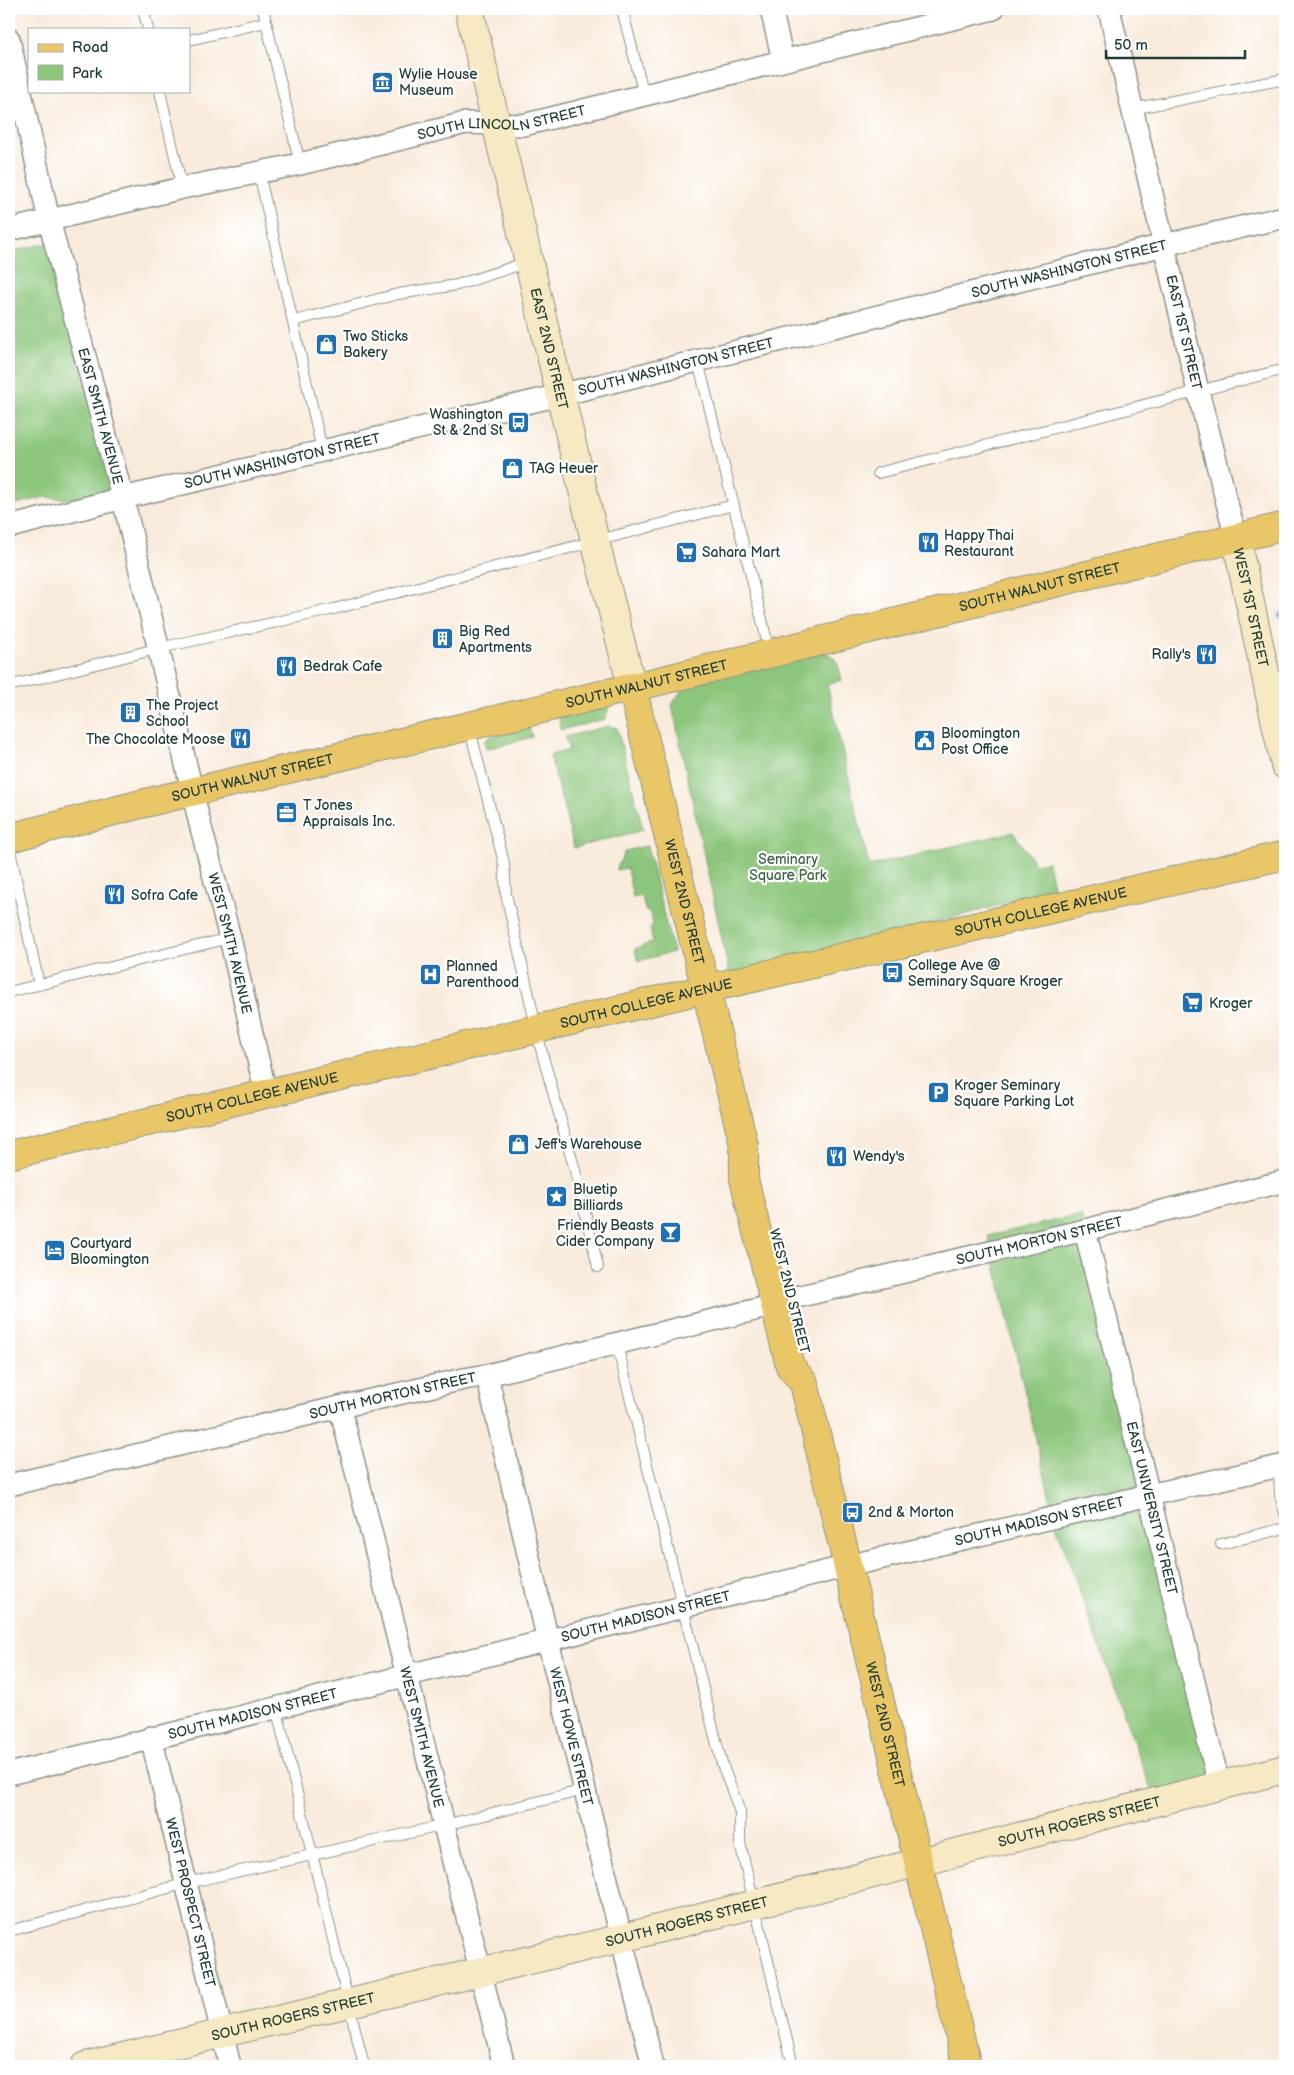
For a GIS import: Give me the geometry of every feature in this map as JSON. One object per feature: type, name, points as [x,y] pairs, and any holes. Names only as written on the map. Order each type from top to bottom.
[{"type":"main road","name":"SOUTH WALNUT STREET","points":[[9,838],[1285,526]]},
{"type":"main road","name":"WEST 2ND STREET","points":[[632,687],[704,989],[744,1145],[762,1174],[770,1247],[783,1302],[808,1364],[804,1383],[968,2066]]},
{"type":"main road","name":"SOUTH COLLEGE AVENUE","points":[[9,1155],[704,989],[1285,855]]},
{"type":"street","name":"EAST 2ND STREET","points":[[469,9],[595,541],[632,687]]},
{"type":"street","points":[[771,9],[783,60]]},
{"type":"street","name":"SOUTH LINCOLN STREET","points":[[9,230],[182,188],[300,164],[466,123],[524,125],[963,13],[993,9]]},
{"type":"street","name":"EAST 1ST STREET","points":[[1109,9],[1198,391],[1236,538]]},
{"type":"street","name":"EAST SMITH AVENUE","points":[[10,46],[24,79],[49,220],[123,498],[193,793]]},
{"type":"street","name":"SOUTH WASHINGTON STREET","points":[[9,527],[322,450],[560,395],[1164,245],[1285,218]]},
{"type":"street","name":"WEST 1ST STREET","points":[[1236,538],[1285,765]]},
{"type":"street","name":"WEST SMITH AVENUE","points":[[193,793],[230,938],[266,1094]]},
{"type":"street","name":"SOUTH MORTON STREET","points":[[9,1485],[464,1378],[487,1375],[617,1345],[783,1302],[1285,1180]]},
{"type":"street","name":"EAST UNIVERSITY STREET","points":[[1085,1230],[1219,1785]]},
{"type":"street","name":"WEST HOWE STREET","points":[[487,1375],[584,1790],[654,2066]]},
{"type":"street","name":"WEST SMITH AVENUE","points":[[340,1407],[504,2066]]},
{"type":"street","name":"SOUTH MADISON STREET","points":[[9,1774],[151,1737],[406,1676],[848,1566],[1149,1495],[1282,1466]]},
{"type":"street","name":"WEST PROSPECT STREET","points":[[151,1737],[230,2066]]},
{"type":"street","name":"SOUTH ROGERS STREET","points":[[85,2066],[622,1938],[1285,1768]]},
{"type":"lane","points":[[143,9],[148,28]]},
{"type":"lane","points":[[263,9],[300,164]]},
{"type":"lane","points":[[622,9],[644,94]]},
{"type":"lane","points":[[190,40],[266,22]]},
{"type":"lane","points":[[1132,110],[1285,79]]},
{"type":"lane","points":[[160,92],[182,188]]},
{"type":"lane","points":[[259,173],[322,450]]},
{"type":"lane","points":[[294,321],[398,294],[457,286],[529,262]]},
{"type":"lane","points":[[698,361],[769,653]]},
{"type":"lane","points":[[878,473],[1285,369]]},
{"type":"lane","points":[[9,686],[160,648],[343,606],[734,505]]},
{"type":"lane","points":[[469,725],[504,863],[506,894],[537,1029],[576,1174],[598,1267]]},
{"type":"lane","points":[[9,846],[39,985]]},
{"type":"lane","points":[[9,992],[230,938]]},
{"type":"lane","points":[[617,1345],[722,1764],[740,1812],[740,1843],[756,1903],[793,2066]]},
{"type":"lane","points":[[1282,1466],[1280,1495],[1285,1514]]},
{"type":"lane","points":[[1221,1544],[1285,1528]]},
{"type":"lane","points":[[276,1707],[364,2066]]},
{"type":"lane","points":[[9,1930],[187,1883],[445,1825],[584,1790]]},
{"type":"green space","points":[[48,243],[112,490],[68,499],[45,497],[9,506],[9,252]]},
{"type":"green space","name":"Seminary Square Park","points":[[821,652],[827,653],[834,658],[842,680],[827,684],[869,866],[1013,832],[1035,864],[1048,862],[1054,891],[730,977],[672,705],[685,685]]},
{"type":"green space","points":[[609,707],[605,719],[561,730],[560,716]]},
{"type":"green space","points":[[608,726],[617,728],[643,830],[574,848],[550,755],[569,750],[565,737]]},
{"type":"green space","points":[[523,727],[529,728],[532,737],[486,749],[485,741],[488,738]]},
{"type":"green space","points":[[647,846],[673,952],[638,961],[635,949],[653,942],[650,929],[653,924],[651,914],[645,910],[642,896],[633,898],[627,868],[616,870],[625,851]]},
{"type":"green space","points":[[1081,1215],[1218,1779],[1153,1795],[1057,1528],[988,1236]]},
{"type":"waterway","points":[[1280,615],[1285,616]]},
{"type":"place","name":"Wylie House Museum","points":[[383,82]]},
{"type":"place","name":"Two Sticks Bakery","points":[[327,344]]},
{"type":"place","name":"Washington St & 2nd St","points":[[519,422]]},
{"type":"place","name":"TAG Heuer","points":[[513,468]]},
{"type":"place","name":"Happy Thai Restaurant","points":[[928,543]]},
{"type":"place","name":"Sahara Mart","points":[[686,552]]},
{"type":"place","name":"Big Red Apartments","points":[[443,639]]},
{"type":"place","name":"Rally's","points":[[1207,654]]},
{"type":"place","name":"Bedrak Cafe","points":[[287,666]]},
{"type":"place","name":"The Project School","points":[[130,713]]},
{"type":"place","name":"The Chocolate Moose","points":[[241,739]]},
{"type":"place","name":"Bloomington Post Office","points":[[925,741]]},
{"type":"place","name":"T Jones Appraisals Inc.","points":[[287,813]]},
{"type":"place","name":"Sofra Cafe","points":[[115,895]]},
{"type":"place","name":"College Ave @ Seminary Square Kroger","points":[[892,973]]},
{"type":"place","name":"Planned Parenthood","points":[[430,974]]},
{"type":"place","name":"Kroger","points":[[1193,1003]]},
{"type":"place","name":"Kroger Seminary Square Parking Lot","points":[[938,1093]]},
{"type":"place","name":"Jeff's Warehouse","points":[[519,1144]]},
{"type":"place","name":"Wendy's","points":[[837,1156]]},
{"type":"place","name":"Bluetip Billiards","points":[[557,1197]]},
{"type":"place","name":"Friendly Beasts Cider Company","points":[[670,1233]]},
{"type":"place","name":"Courtyard Bloomington","points":[[54,1251]]},
{"type":"place","name":"2nd & Morton","points":[[852,1512]]}]
